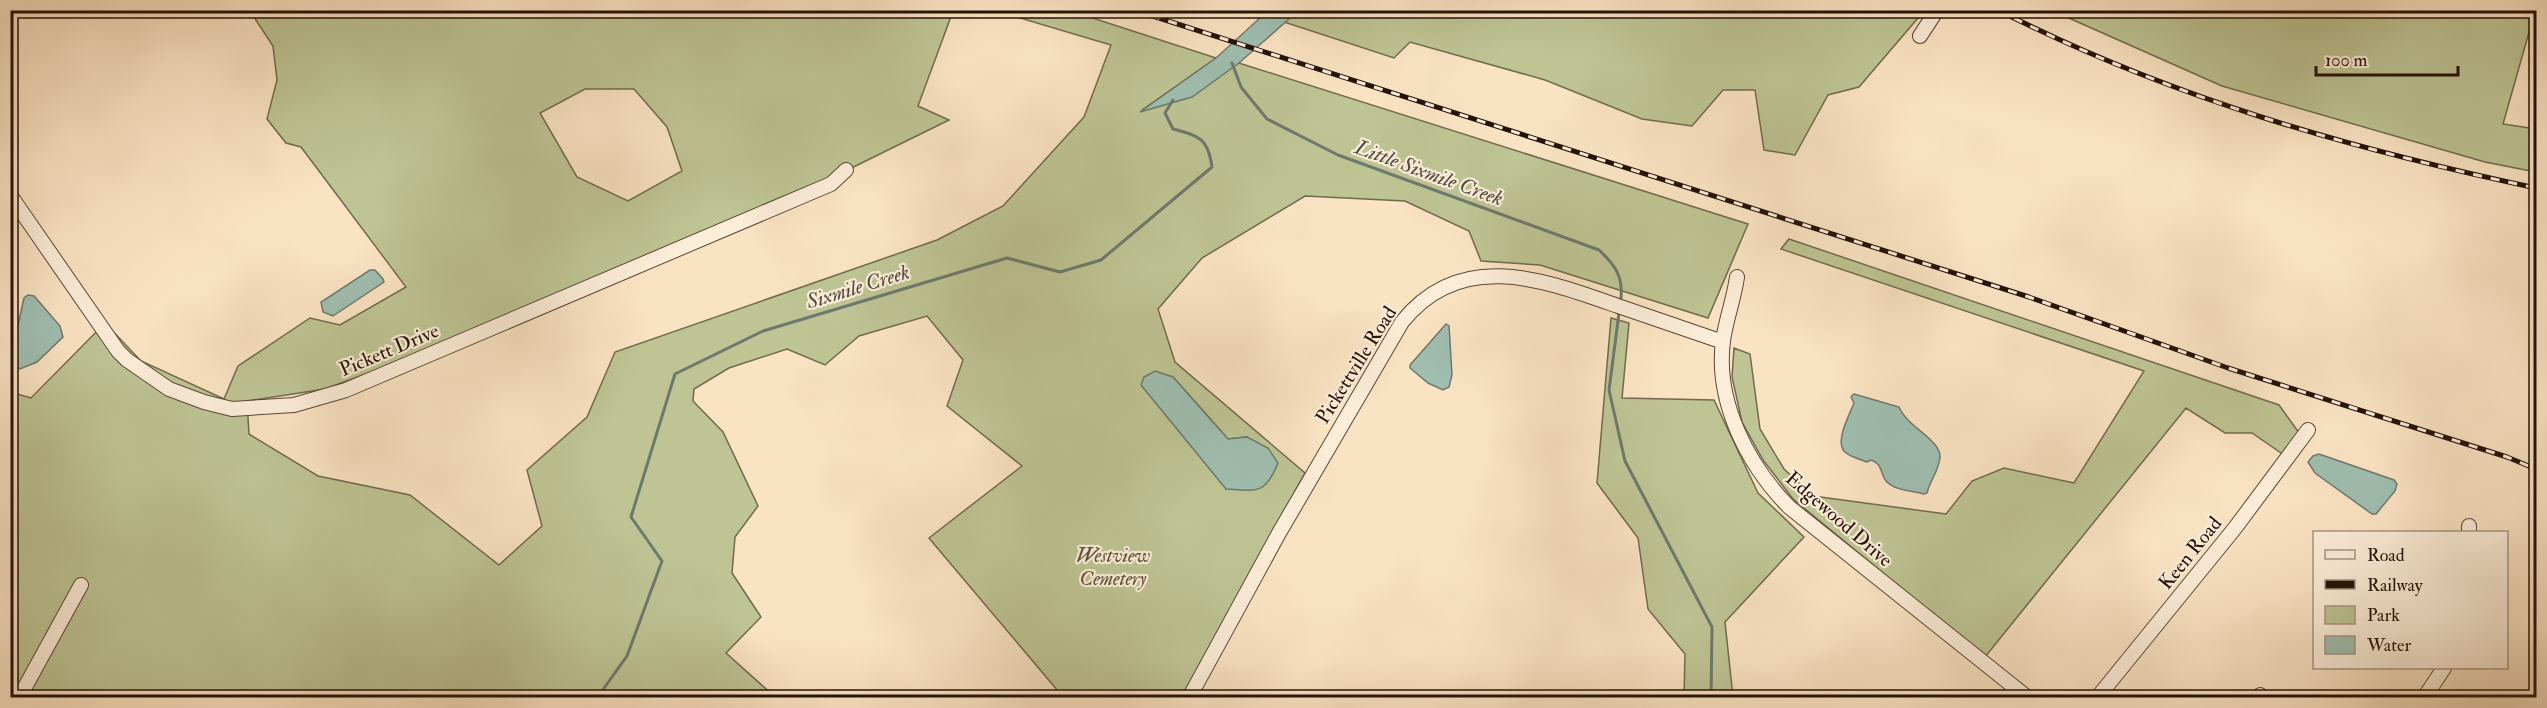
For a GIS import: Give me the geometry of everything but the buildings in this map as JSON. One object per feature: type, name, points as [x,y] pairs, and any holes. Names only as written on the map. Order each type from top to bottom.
[{"type":"street","points":[[1920,36],[1937,10]]},
{"type":"street","name":"Pickett Drive","points":[[10,195],[106,336],[127,360],[169,389],[232,410],[294,405],[346,390],[831,184],[846,170]]},
{"type":"street","name":"Pickettville Road","points":[[1189,698],[1279,533],[1402,322],[1417,305],[1433,293],[1452,284],[1479,277],[1506,276],[1533,279],[1575,290],[1723,342]]},
{"type":"street","name":"Edgewood Drive","points":[[1737,277],[1723,342],[1724,377],[1736,426],[1759,473],[1775,493],[1811,526],[2020,695]]},
{"type":"street","name":"Keen Road","points":[[2097,698],[2235,528],[2308,430]]},
{"type":"street","points":[[19,698],[81,585]]},
{"type":"street","points":[[2424,698],[2443,669]]},
{"type":"green space","name":"Westview Cemetery","points":[[250,11],[953,11],[918,106],[949,120],[823,182],[371,372],[325,389],[247,401],[249,434],[318,476],[410,495],[499,565],[542,526],[527,470],[587,417],[615,352],[937,240],[1003,206],[1084,117],[1111,45],[997,11],[1071,11],[1216,58],[1142,110],[1239,63],[1748,224],[1708,318],[1540,265],[1481,261],[1469,231],[1405,201],[1305,196],[1202,258],[1158,309],[1175,362],[1305,473],[1182,697],[1063,697],[929,538],[1022,466],[947,406],[963,360],[927,316],[859,336],[825,365],[787,349],[729,368],[694,389],[693,401],[723,432],[758,506],[735,537],[732,573],[761,617],[726,653],[775,697],[11,697],[10,392],[31,398],[105,323],[141,361],[224,399],[238,366],[310,318],[340,325],[406,287],[301,147],[286,143],[267,119],[277,80],[273,46]],"holes":[[[585,89],[634,89],[667,127],[682,171],[628,201],[577,177],[540,113]],[[1173,377],[1228,439],[1247,437],[1226,489]]]},
{"type":"green space","points":[[1298,11],[1924,11],[1859,87],[1828,95],[1795,155],[1764,150],[1755,90],[1723,90],[1692,126],[1642,119],[1545,80],[1410,42],[1394,58],[1284,22]]},
{"type":"green space","points":[[2053,11],[2535,11],[2503,124],[2536,129],[2536,172],[2485,162],[2222,86]]},
{"type":"green space","points":[[1789,239],[2279,405],[2300,434],[2284,455],[2252,433],[2225,433],[2186,408],[1985,657],[1793,499],[1763,460],[1742,422],[1732,377],[1734,348],[1750,354],[1760,429],[1784,469],[1813,496],[1946,514],[1972,481],[2004,468],[2074,483],[2144,371],[1781,249]]},
{"type":"green space","points":[[1611,318],[1629,323],[1622,398],[1714,400],[1758,493],[1804,537],[1725,622],[1733,697],[1684,697],[1685,654],[1648,609],[1638,538],[1597,483]]},
{"type":"water","points":[[1271,10],[1298,11],[1239,63],[1192,97],[1140,112],[1216,58]]},
{"type":"water","points":[[370,270],[375,270],[384,282],[333,316],[323,312],[321,302]]},
{"type":"water","points":[[28,295],[34,296],[60,326],[63,337],[37,362],[20,369],[11,357],[24,298]]},
{"type":"water","points":[[1446,324],[1449,326],[1452,375],[1449,387],[1443,390],[1428,383],[1410,368],[1410,365]]},
{"type":"water","points":[[1155,371],[1173,377],[1228,439],[1247,437],[1268,448],[1278,463],[1264,486],[1253,490],[1226,489],[1141,385],[1144,377]]},
{"type":"water","points":[[1854,394],[1899,407],[1909,421],[1935,445],[1940,457],[1927,493],[1894,487],[1887,482],[1875,462],[1852,457],[1845,452],[1841,442],[1842,435],[1854,403],[1851,397]]},
{"type":"water","points":[[2319,454],[2394,480],[2397,484],[2395,491],[2376,514],[2372,514],[2315,473],[2308,462],[2313,456]]},
{"type":"waterway","name":"Little Sixmile Creek","points":[[1232,63],[1241,87],[1267,119],[1338,155],[1599,250],[1617,271],[1621,283],[1621,298]]},
{"type":"waterway","name":"Sixmile Creek","points":[[597,698],[627,656],[662,561],[631,517],[675,374],[763,331],[1007,258],[1060,272],[1101,260],[1212,167],[1208,150],[1201,140],[1196,136],[1173,129],[1165,113],[1173,100]]},
{"type":"waterway","name":"Little Sixmile Creek","points":[[1619,313],[1609,390],[1625,461],[1712,627],[1711,698]]},
{"type":"railway","points":[[1134,10],[2029,297],[2228,368],[2507,457],[2536,469]]},
{"type":"railway","points":[[1998,10],[2128,69],[2261,117],[2398,156],[2536,188]]}]
